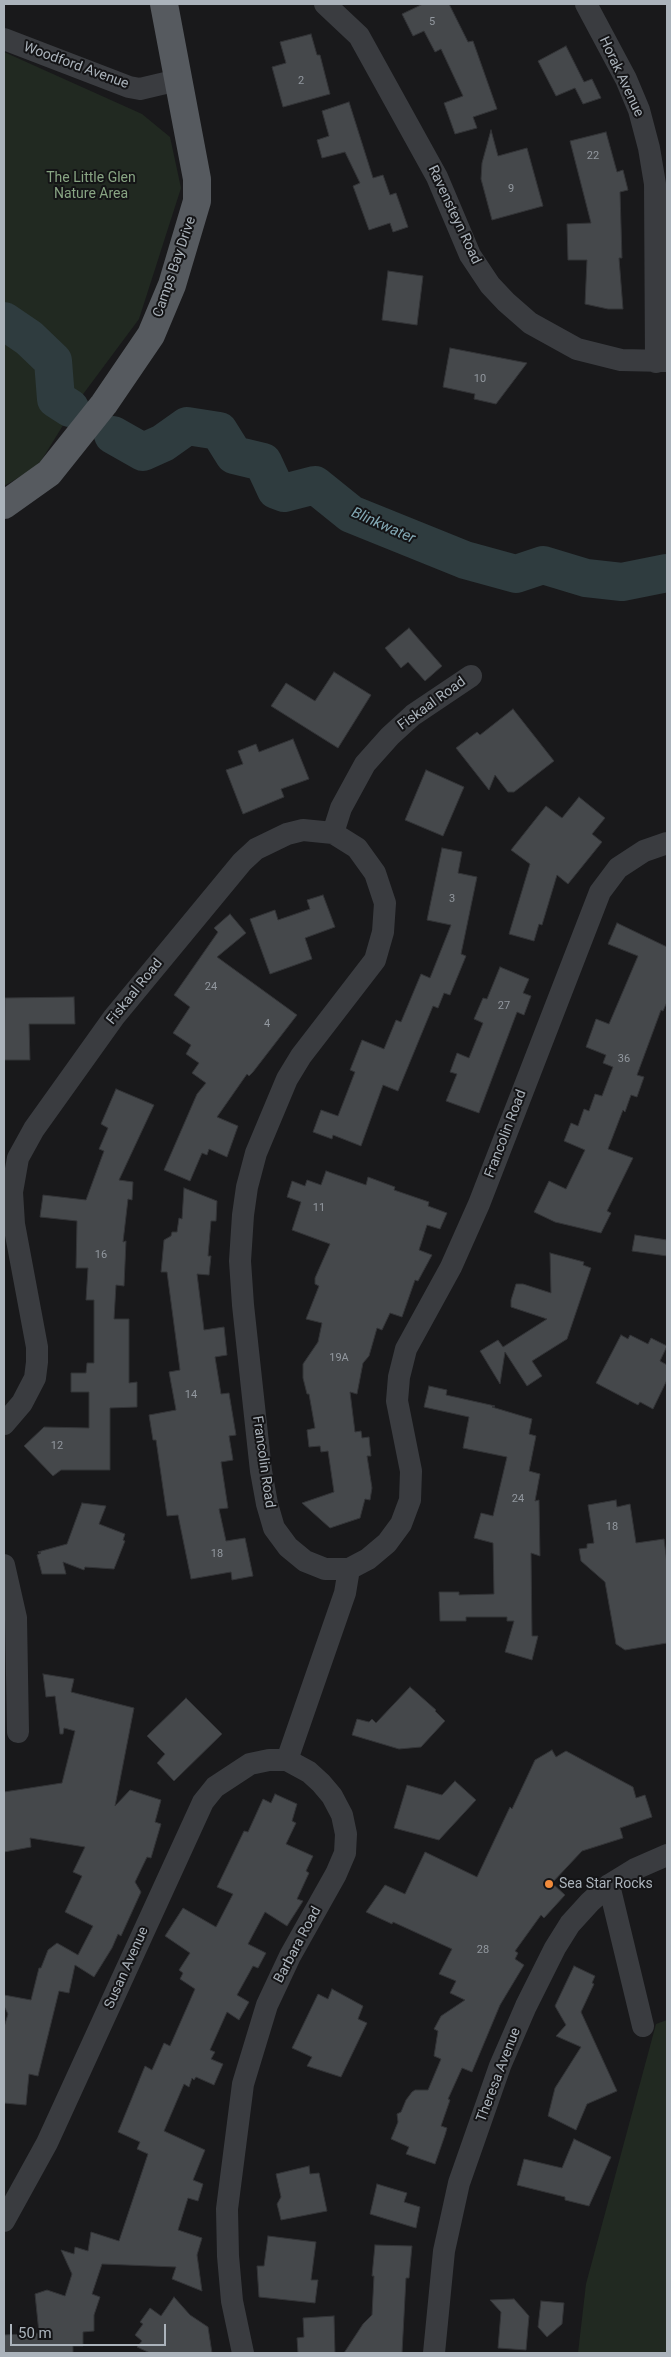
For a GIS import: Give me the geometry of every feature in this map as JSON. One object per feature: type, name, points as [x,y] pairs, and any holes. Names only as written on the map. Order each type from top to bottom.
[{"type":"main road","name":"Camps Bay Drive","points":[[4,505],[49,473],[104,404],[151,335],[163,309],[189,229],[198,190],[164,4]]},
{"type":"street","name":"Ravensteyn Road","points":[[325,4],[359,36],[432,169],[470,254],[500,296],[530,323],[577,349],[621,360],[662,362]]},
{"type":"street","name":"Horak Avenue","points":[[586,4],[626,79],[639,110],[649,148],[655,184],[662,362]]},
{"type":"street","name":"Woodford Avenue","points":[[4,39],[129,87],[140,88],[178,80]]},
{"type":"street","name":"Fiskaal Road","points":[[4,1424],[22,1403],[35,1378],[37,1362],[37,1347],[14,1224],[12,1192],[18,1158],[34,1129],[114,1017],[242,862],[256,849],[287,834],[303,830],[333,833],[341,808],[365,764],[390,736],[413,715],[471,676]]},
{"type":"street","name":"Francolin Road","points":[[333,833],[357,848],[375,873],[384,903],[383,932],[375,960],[301,1056],[287,1079],[256,1153],[247,1187],[240,1261],[261,1471],[267,1504],[274,1528],[288,1548],[305,1561],[326,1569],[349,1569],[368,1559],[388,1543],[401,1524],[410,1500],[411,1471],[397,1401],[398,1377],[406,1349],[452,1267],[479,1204],[600,892],[618,868],[644,851],[667,843]]},
{"type":"street","points":[[4,1565],[16,1618],[18,1732]]},
{"type":"street","points":[[287,1760],[345,1594],[349,1569]]},
{"type":"street","name":"Susan Avenue","points":[[4,2221],[48,2143],[203,1802],[215,1787],[250,1764],[269,1760],[287,1760]]},
{"type":"street","name":"Barbara Road","points":[[243,2353],[232,2301],[228,2256],[227,2209],[242,2084],[267,2006],[290,1956],[336,1874],[345,1853],[346,1834],[342,1815],[332,1796],[309,1772],[287,1760]]},
{"type":"street","name":"Theresa Avenue","points":[[434,2353],[444,2252],[462,2173],[500,2066],[554,1948],[570,1924],[609,1885],[635,1869],[667,1855]]},
{"type":"street","points":[[609,1885],[643,2026]]},
{"type":"green space","name":"The Little Glen Nature Area","points":[[4,52],[142,114],[170,137],[181,188],[139,319],[78,401],[41,461],[30,471],[4,486]]},
{"type":"green space","points":[[667,2020],[667,2353],[578,2353],[586,2284],[656,2024]]},
{"type":"building","points":[[423,4],[449,4],[468,42],[473,41],[497,109],[473,117],[477,128],[455,134],[444,103],[463,96],[441,49],[435,52],[424,31],[413,36],[402,14]]},
{"type":"building","points":[[311,34],[317,55],[320,55],[330,94],[283,107],[272,67],[286,63],[280,42]]},
{"type":"building","points":[[566,46],[584,82],[592,79],[601,98],[583,104],[575,88],[556,96],[538,61]]},
{"type":"building","points":[[349,102],[373,178],[383,175],[390,195],[396,193],[408,227],[393,232],[390,223],[369,230],[353,186],[360,183],[345,152],[322,158],[317,140],[329,136],[322,111]]},
{"type":"building","points":[[491,130],[498,156],[527,148],[543,206],[492,220],[481,179],[482,163]]},
{"type":"building","points":[[606,132],[617,172],[623,170],[628,190],[620,192],[622,258],[619,258],[623,309],[608,309],[585,304],[587,260],[568,260],[567,224],[591,223],[570,141]]},
{"type":"building","points":[[388,271],[423,276],[417,325],[382,320]]},
{"type":"building","points":[[450,348],[527,363],[496,404],[474,399],[475,394],[443,387]]},
{"type":"building","points":[[409,628],[442,666],[425,681],[408,662],[401,668],[385,648]]},
{"type":"building","points":[[334,672],[371,695],[338,748],[271,706],[286,683],[315,701]]},
{"type":"building","points":[[513,709],[554,761],[514,792],[508,792],[495,775],[489,790],[456,748],[477,732],[480,735]]},
{"type":"building","points":[[293,739],[309,779],[281,789],[284,797],[243,814],[226,770],[243,764],[238,751],[256,744],[259,752]]},
{"type":"building","points":[[426,770],[464,787],[443,836],[405,820]]},
{"type":"building","points":[[579,797],[605,818],[592,834],[602,842],[568,884],[557,875],[542,925],[539,924],[534,941],[509,934],[530,864],[511,850],[546,806],[562,818]]},
{"type":"building","points":[[442,848],[462,852],[458,873],[477,877],[461,954],[466,956],[450,995],[444,993],[438,1008],[433,1006],[398,1091],[383,1085],[361,1146],[333,1135],[332,1139],[313,1132],[321,1110],[338,1116],[355,1072],[350,1070],[362,1040],[384,1049],[396,1020],[401,1022],[421,974],[430,978],[451,925],[427,920]]},
{"type":"building","points":[[323,895],[335,927],[305,938],[312,959],[270,974],[250,919],[275,910],[278,920],[310,909],[307,900]]},
{"type":"building","points":[[230,914],[246,933],[217,957],[297,1015],[253,1072],[249,1076],[247,1074],[217,1117],[238,1126],[227,1157],[209,1149],[207,1155],[202,1153],[190,1181],[164,1170],[197,1094],[206,1083],[192,1073],[199,1063],[186,1054],[191,1045],[173,1033],[190,1007],[174,995],[218,932],[214,928]]},
{"type":"building","points":[[617,923],[667,947],[667,1002],[663,1011],[661,1010],[637,1075],[644,1077],[637,1097],[631,1095],[608,1149],[633,1158],[607,1211],[611,1213],[601,1233],[555,1222],[534,1212],[549,1181],[566,1189],[585,1150],[564,1141],[571,1123],[578,1126],[584,1109],[589,1111],[595,1094],[602,1096],[613,1067],[603,1063],[606,1055],[586,1047],[596,1019],[609,1024],[638,956],[608,944]]},
{"type":"building","points":[[500,967],[529,979],[523,993],[531,996],[524,1015],[517,1012],[479,1113],[446,1101],[457,1074],[450,1072],[457,1053],[469,1058],[483,1023],[474,1019],[483,998],[487,999]]},
{"type":"building","points":[[74,997],[75,1024],[29,1024],[30,1060],[4,1060],[5,998]]},
{"type":"building","points":[[116,1089],[154,1105],[119,1180],[133,1182],[132,1200],[128,1199],[123,1242],[126,1241],[124,1286],[116,1285],[114,1319],[129,1319],[129,1383],[137,1382],[137,1407],[110,1408],[110,1470],[61,1470],[53,1476],[24,1446],[44,1427],[89,1428],[89,1392],[71,1392],[71,1373],[86,1373],[87,1363],[94,1363],[94,1300],[86,1300],[88,1268],[76,1268],[77,1221],[40,1217],[43,1195],[86,1200],[104,1151],[99,1149],[108,1128],[101,1124]]},
{"type":"building","points":[[326,1171],[366,1185],[368,1177],[395,1187],[394,1190],[429,1202],[428,1206],[447,1213],[440,1229],[427,1225],[419,1250],[432,1255],[418,1281],[415,1280],[402,1317],[390,1313],[382,1330],[377,1328],[369,1356],[363,1363],[357,1394],[350,1392],[355,1432],[361,1431],[362,1438],[369,1437],[371,1456],[367,1456],[372,1488],[370,1500],[365,1499],[360,1518],[330,1528],[302,1503],[334,1492],[328,1451],[321,1452],[320,1446],[309,1447],[307,1430],[315,1428],[309,1394],[307,1394],[303,1378],[303,1364],[318,1342],[322,1323],[306,1319],[319,1286],[315,1284],[315,1278],[330,1244],[292,1230],[301,1202],[287,1197],[292,1181],[305,1186],[307,1180],[321,1185]]},
{"type":"building","points":[[184,1188],[217,1201],[216,1221],[211,1221],[208,1256],[211,1256],[209,1275],[197,1274],[204,1330],[224,1327],[227,1355],[215,1357],[221,1394],[229,1393],[236,1435],[229,1436],[233,1460],[221,1462],[228,1508],[219,1509],[226,1541],[245,1538],[253,1576],[232,1580],[231,1572],[191,1579],[178,1515],[167,1516],[156,1440],[153,1440],[149,1415],[176,1410],[169,1372],[180,1370],[167,1272],[161,1272],[164,1240],[171,1236],[172,1232],[177,1232],[179,1218],[182,1219]]},
{"type":"building","points":[[635,1235],[667,1240],[667,1256],[632,1251]]},
{"type":"building","points":[[550,1253],[584,1262],[583,1265],[591,1268],[567,1339],[532,1361],[542,1376],[527,1386],[505,1352],[500,1384],[480,1351],[498,1340],[503,1347],[547,1319],[511,1307],[511,1300],[516,1284],[523,1284],[551,1293]]},
{"type":"building","points":[[621,1335],[628,1339],[630,1335],[648,1344],[651,1338],[667,1346],[660,1361],[667,1365],[667,1380],[653,1409],[640,1402],[638,1405],[596,1383]]},
{"type":"building","points":[[429,1386],[447,1390],[446,1395],[495,1406],[492,1407],[532,1419],[529,1434],[536,1436],[529,1471],[540,1474],[535,1501],[539,1500],[540,1556],[531,1553],[532,1636],[538,1636],[532,1660],[505,1652],[514,1621],[507,1621],[507,1617],[466,1617],[466,1621],[440,1621],[439,1592],[459,1592],[459,1595],[494,1594],[493,1543],[474,1538],[481,1513],[493,1516],[507,1457],[463,1448],[469,1417],[424,1407]]},
{"type":"building","points":[[616,1500],[617,1507],[630,1504],[636,1543],[664,1539],[667,1563],[667,1643],[625,1650],[616,1644],[605,1582],[581,1561],[579,1549],[587,1548],[587,1544],[594,1543],[588,1505]]},
{"type":"building","points":[[82,1503],[106,1506],[99,1524],[125,1534],[123,1540],[125,1541],[114,1569],[85,1567],[84,1570],[63,1562],[66,1574],[42,1574],[37,1555],[41,1553],[38,1552],[67,1544]]},
{"type":"building","points":[[43,1674],[74,1679],[71,1692],[134,1708],[115,1806],[130,1790],[161,1800],[155,1822],[161,1824],[151,1858],[147,1857],[135,1882],[141,1892],[121,1936],[118,1934],[112,1948],[94,1977],[75,1965],[69,1993],[59,1991],[38,2076],[29,2074],[26,2105],[4,2103],[4,2027],[8,2014],[4,2006],[4,1995],[31,2000],[39,1968],[41,1968],[48,1950],[57,1943],[78,1955],[93,1926],[65,1912],[82,1876],[73,1872],[85,1847],[30,1838],[31,1847],[4,1852],[4,1792],[62,1783],[75,1731],[64,1728],[63,1734],[60,1734],[55,1696],[46,1697]]},
{"type":"building","points":[[410,1687],[436,1710],[445,1721],[421,1747],[399,1749],[352,1735],[357,1719],[369,1722],[372,1719],[376,1723]]},
{"type":"building","points":[[186,1698],[222,1734],[174,1781],[157,1763],[165,1754],[147,1736]]},
{"type":"building","points":[[552,1750],[556,1757],[566,1751],[633,1787],[636,1798],[645,1795],[652,1817],[620,1828],[623,1838],[582,1851],[552,1883],[565,1895],[544,1918],[541,1915],[515,1951],[518,1953],[515,1959],[524,1965],[500,2005],[472,2072],[462,2068],[448,2099],[450,2100],[441,2126],[447,2128],[435,2164],[406,2154],[409,2147],[391,2139],[398,2122],[397,2114],[401,2112],[412,2092],[415,2090],[428,2090],[441,2059],[434,2056],[438,2031],[434,2029],[441,2016],[465,2000],[450,1993],[456,1981],[439,1974],[452,1949],[366,1912],[385,1885],[405,1894],[425,1852],[477,1877],[510,1807],[512,1809],[535,1760]]},
{"type":"building","points":[[455,1781],[476,1800],[439,1840],[394,1828],[407,1785],[442,1795]]},
{"type":"building","points":[[275,1794],[297,1804],[292,1821],[296,1823],[286,1844],[313,1856],[306,1871],[309,1873],[297,1899],[303,1901],[287,1926],[265,1912],[248,1944],[266,1953],[258,1968],[253,1966],[237,1995],[249,2002],[239,2020],[227,2012],[210,2050],[215,2052],[211,2059],[223,2064],[214,2085],[196,2077],[194,2080],[192,2078],[189,2087],[184,2084],[164,2131],[205,2150],[193,2180],[203,2184],[198,2201],[188,2198],[178,2230],[202,2238],[197,2255],[202,2291],[172,2279],[176,2267],[102,2264],[92,2294],[100,2297],[94,2315],[94,2331],[83,2332],[83,2346],[73,2346],[73,2353],[4,2353],[4,2335],[39,2333],[35,2294],[47,2290],[65,2296],[72,2274],[61,2250],[74,2254],[75,2247],[88,2251],[91,2232],[119,2241],[148,2154],[137,2149],[140,2142],[118,2132],[145,2066],[152,2070],[164,2043],[170,2046],[195,1989],[180,1979],[183,1973],[179,1970],[190,1953],[165,1936],[183,1908],[216,1927],[233,1894],[217,1887],[244,1831],[248,1832],[263,1799],[271,1803]]},
{"type":"building","points":[[574,1966],[595,1976],[592,1983],[594,1984],[581,2012],[617,2091],[587,2104],[576,2130],[548,2116],[555,2088],[581,2047],[556,2036],[566,2025],[555,2006]]},
{"type":"building","points":[[332,1989],[363,2006],[358,2019],[367,2023],[341,2077],[307,2066],[312,2057],[292,2048],[318,1994],[328,1999]]},
{"type":"building","points":[[574,2139],[611,2157],[589,2206],[565,2200],[565,2197],[517,2185],[524,2159],[562,2168]]},
{"type":"building","points":[[309,2166],[310,2174],[319,2173],[327,2211],[281,2220],[277,2204],[281,2197],[276,2174]]},
{"type":"building","points":[[377,2184],[407,2193],[404,2202],[420,2207],[416,2228],[370,2214]]},
{"type":"building","points":[[268,2236],[316,2242],[311,2280],[318,2280],[315,2303],[259,2297],[257,2266],[264,2266]]},
{"type":"building","points":[[375,2245],[412,2246],[409,2278],[406,2278],[402,2353],[344,2353],[363,2324],[372,2315],[374,2276],[372,2276]]},
{"type":"building","points":[[174,2297],[190,2315],[208,2327],[212,2353],[150,2353],[137,2347],[142,2341],[135,2335],[143,2324],[140,2322],[150,2308],[161,2316]]},
{"type":"building","points":[[514,2299],[529,2316],[526,2350],[498,2348],[501,2312],[490,2300]]},
{"type":"building","points":[[541,2301],[564,2303],[562,2324],[547,2337],[538,2327]]},
{"type":"building","points":[[334,2316],[335,2353],[298,2353],[297,2338],[304,2337],[303,2318]]},
{"type":"waterway","name":"Blinkwater","points":[[4,321],[29,338],[53,361],[56,399],[70,408]]},
{"type":"waterway","name":"Blinkwater","points":[[113,435],[143,452],[163,443],[187,426],[219,431],[234,455],[263,462],[276,490],[284,493],[315,485],[351,514],[465,560],[516,574],[543,565],[586,578],[622,582],[667,573]]},
{"type":"place","name":"Sea Star Rocks","points":[[549,1884]]}]
